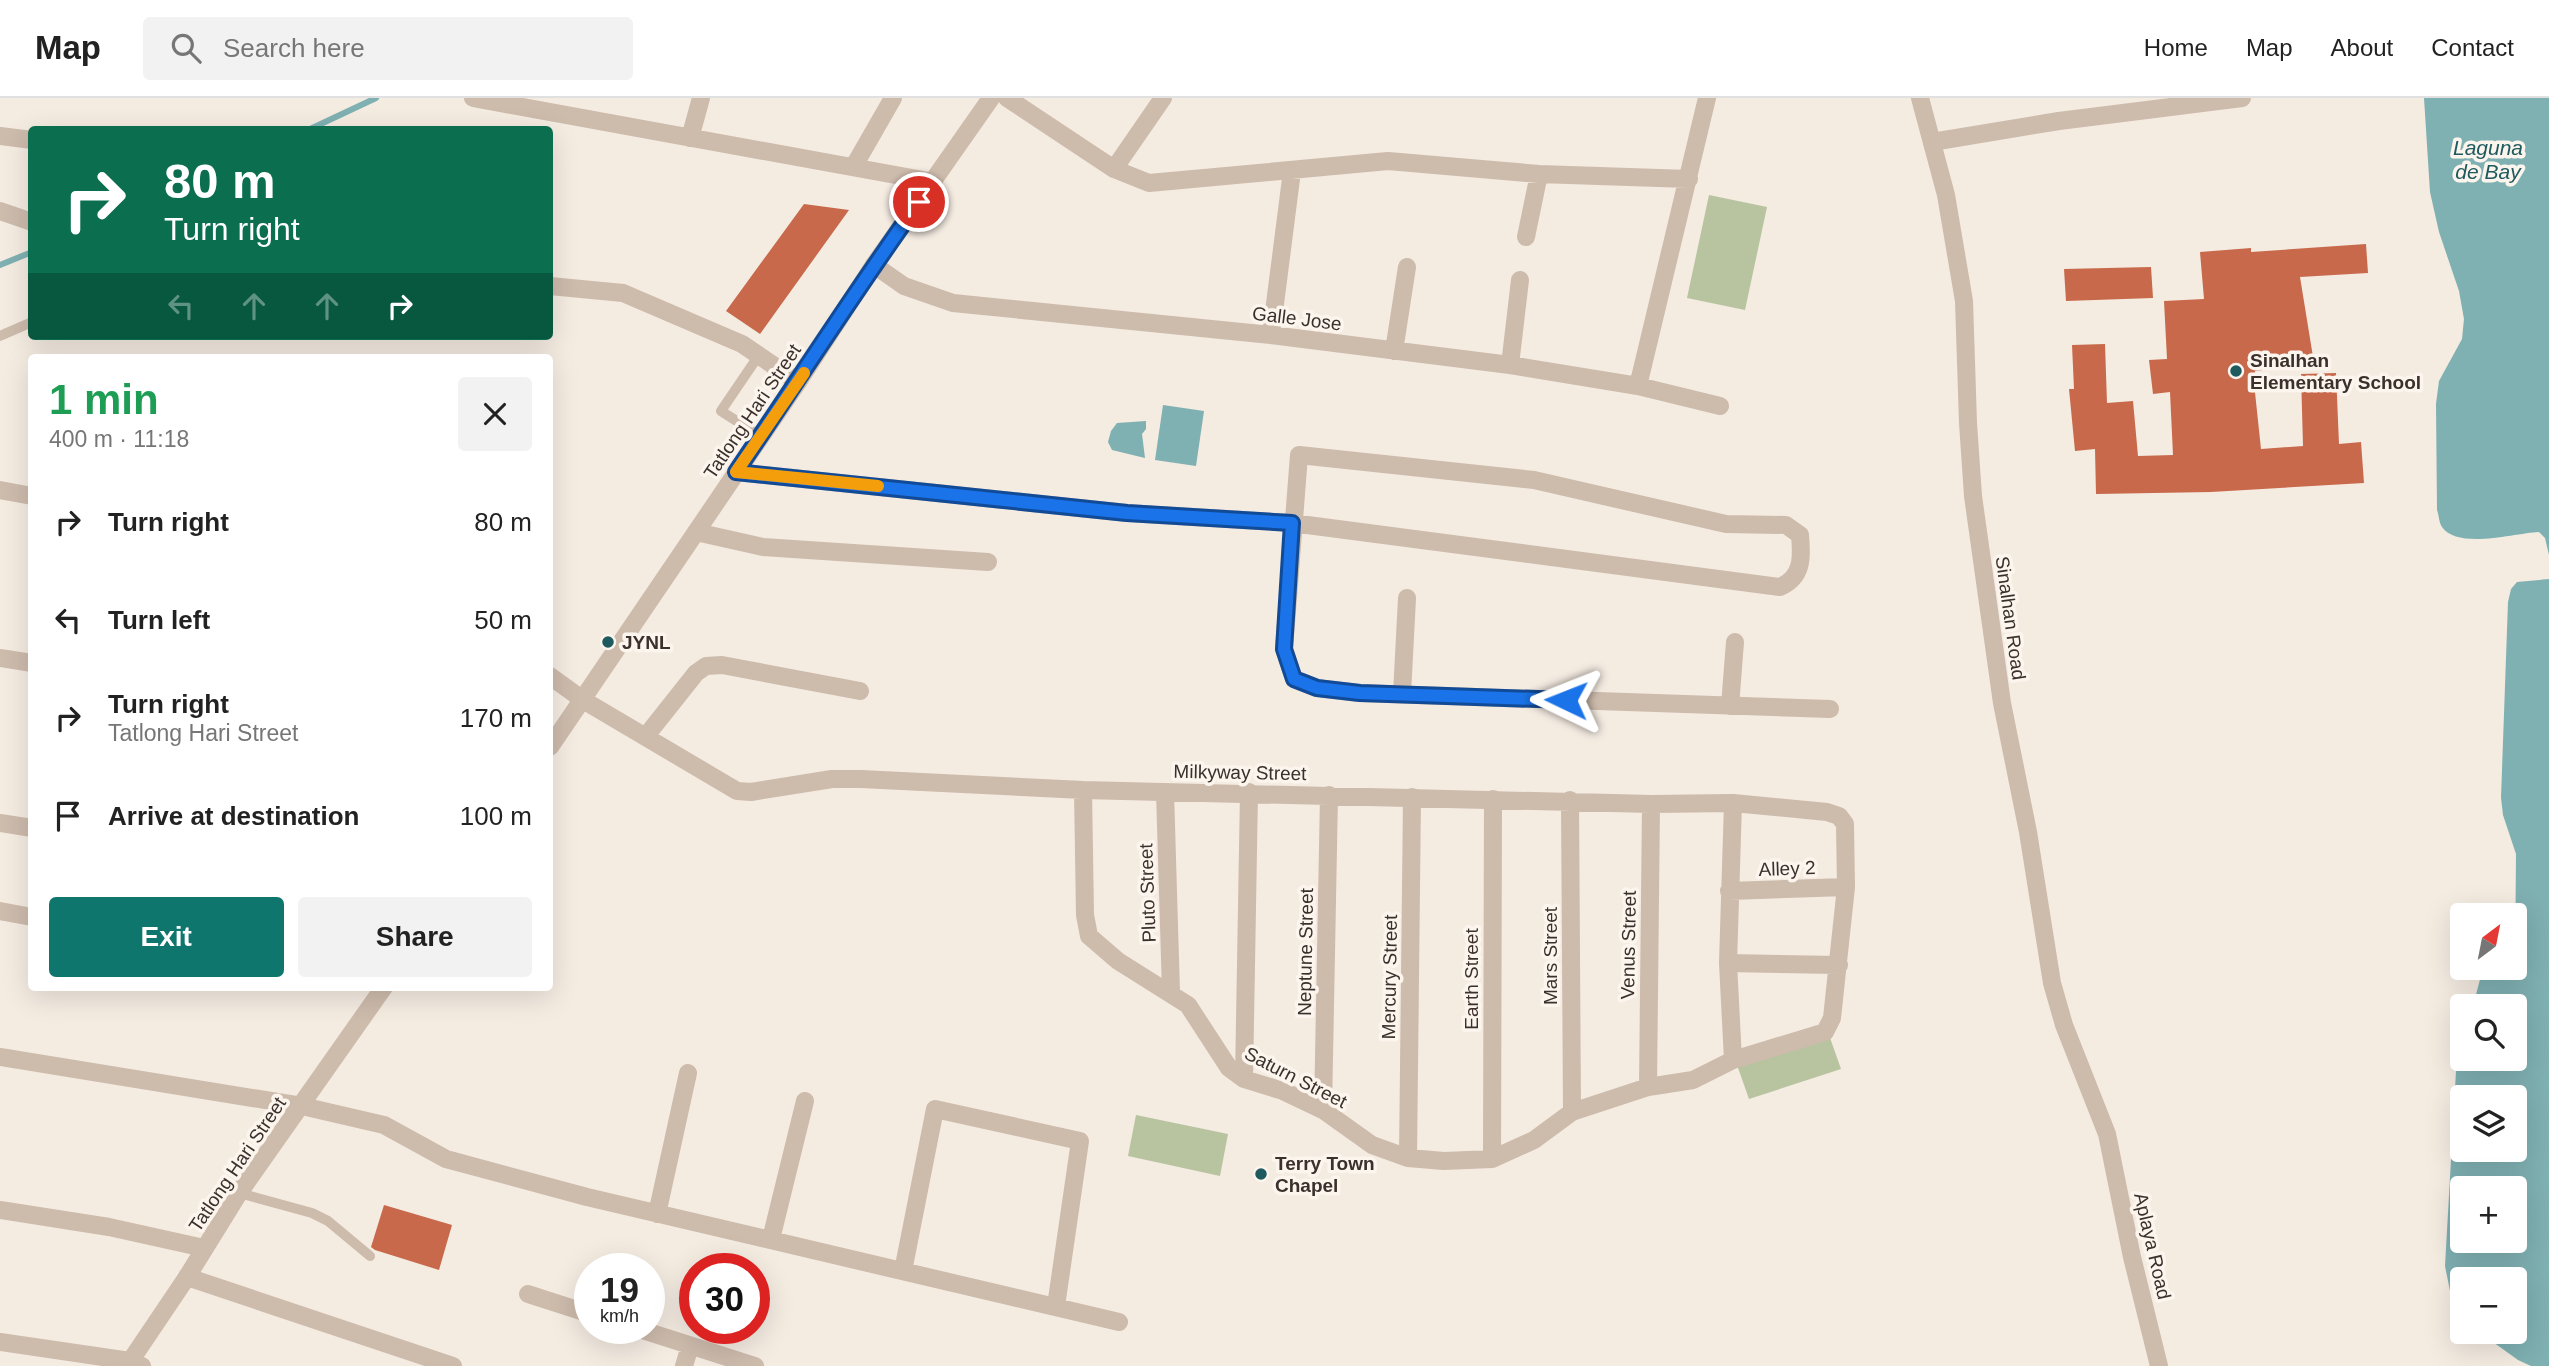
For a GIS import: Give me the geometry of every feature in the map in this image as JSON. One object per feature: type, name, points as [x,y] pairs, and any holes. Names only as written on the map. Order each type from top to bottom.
[{"type":"street","points":[[473,98],[934,182]]},
{"type":"street","points":[[690,138],[701,98]]},
{"type":"street","points":[[854,166],[893,98]]},
{"type":"street","name":"Tatlong Hari Street","points":[[553,743],[798,382],[874,265],[991,98]]},
{"type":"street","points":[[1007,98],[1114,169],[1149,183],[1388,161],[1539,174],[1689,179]]},
{"type":"street","points":[[1114,169],[1163,98]]},
{"type":"street","points":[[1638,386],[1707,98]]},
{"type":"street","name":"Sinalhan Road","points":[[1920,98],[1946,195],[1964,301],[1973,496],[2002,703],[2028,832],[2052,983],[2064,1025],[2107,1134]]},
{"type":"street","points":[[1932,142],[2059,121],[2242,98]]},
{"type":"street","points":[[0,136],[28,140]]},
{"type":"street","points":[[1271,335],[1292,171]]},
{"type":"street","points":[[1526,237],[1539,174]]},
{"type":"street","points":[[0,211],[28,221]]},
{"type":"street","name":"Galle Jose","points":[[874,265],[904,286],[953,303],[1271,335],[1510,365],[1638,386],[1720,406]]},
{"type":"street","points":[[1394,351],[1407,267]]},
{"type":"street","points":[[1510,365],[1520,280]]},
{"type":"street","points":[[553,286],[623,293],[742,344],[798,382]]},
{"type":"street","points":[[736,472],[1127,513],[1292,523],[1780,587],[1789,583],[1799,572],[1802,553],[1800,535],[1786,525],[1726,524],[1534,480],[1298,455],[1292,523],[1284,649],[1294,679],[1317,688],[1402,694],[1830,709]]},
{"type":"street","points":[[0,491],[28,495]]},
{"type":"street","points":[[696,532],[763,547],[988,562]]},
{"type":"street","points":[[1402,694],[1407,598]]},
{"type":"street","points":[[1730,706],[1735,642]]},
{"type":"street","points":[[0,658],[28,662]]},
{"type":"street","points":[[646,736],[696,673],[706,666],[722,665],[860,691]]},
{"type":"street","name":"Milkyway Street","points":[[553,678],[583,700],[737,791],[751,792],[832,779],[1083,790],[1651,804],[1733,803],[1827,812],[1839,816],[1845,824],[1846,887]]},
{"type":"street","name":"Saturn Street","points":[[1083,790],[1086,915],[1089,936],[1129,968],[1171,992],[1188,1006],[1229,1068],[1244,1079],[1283,1091],[1324,1111],[1371,1145],[1408,1158],[1444,1161],[1492,1159],[1534,1140],[1572,1112],[1648,1087],[1693,1080],[1733,1060],[1825,1032],[1832,1018],[1839,965]]},
{"type":"street","name":"Pluto Street","points":[[1165,792],[1171,992]]},
{"type":"street","points":[[1244,1079],[1249,792]]},
{"type":"street","name":"Neptune Street","points":[[1324,1111],[1329,795]]},
{"type":"street","name":"Mercury Street","points":[[1408,1158],[1412,797]]},
{"type":"street","name":"Earth Street","points":[[1492,1159],[1493,799]]},
{"type":"street","name":"Mars Street","points":[[1570,800],[1572,1112]]},
{"type":"street","points":[[1733,803],[1728,963],[1733,1060]]},
{"type":"street","name":"Venus Street","points":[[1648,1087],[1651,804]]},
{"type":"street","points":[[0,823],[28,827]]},
{"type":"street","points":[[1728,963],[1839,965],[1846,887]]},
{"type":"street","name":"Alley 2","points":[[1729,891],[1846,887]]},
{"type":"street","points":[[0,911],[28,916]]},
{"type":"street","name":"Tatlong Hari Street","points":[[133,1365],[239,1193],[381,991]]},
{"type":"street","points":[[0,1057],[302,1106],[384,1125],[446,1159],[657,1214],[1119,1322]]},
{"type":"street","points":[[657,1214],[688,1073]]},
{"type":"street","points":[[771,1239],[805,1101]]},
{"type":"street","points":[[903,1270],[935,1109],[1080,1141],[1056,1306]]},
{"type":"street","name":"Aplaya Road","points":[[2107,1134],[2132,1257],[2159,1366]]},
{"type":"street","points":[[0,1210],[109,1227],[204,1248]]},
{"type":"street","points":[[187,1277],[453,1366]]},
{"type":"street","points":[[528,1294],[574,1309]]},
{"type":"street","points":[[665,1338],[755,1366]]},
{"type":"street","points":[[0,1342],[133,1365]]},
{"type":"street","points":[[684,1366],[690,1346]]},
{"type":"lane","points":[[0,336],[28,324]]},
{"type":"lane","points":[[759,355],[721,411],[760,436]]},
{"type":"lane","points":[[239,1193],[312,1213],[328,1221],[370,1256]]},
{"type":"green space","points":[[1709,195],[1767,207],[1745,310],[1687,298]]},
{"type":"green space","points":[[1829,1035],[1841,1069],[1749,1099],[1737,1065]]},
{"type":"green space","points":[[1136,1115],[1228,1134],[1220,1176],[1128,1156]]},
{"type":"water","name":"Laguna de Bay","points":[[2424,98],[2549,98],[2549,555],[2545,538],[2539,532],[2461,538],[2450,534],[2440,521],[2437,510],[2436,404],[2439,381],[2462,339],[2464,319],[2459,291],[2439,232],[2430,192]]},
{"type":"water","points":[[1163,405],[1204,411],[1196,466],[1155,460]]},
{"type":"water","points":[[1146,421],[1146,429],[1142,434],[1145,458],[1112,450],[1108,442],[1117,423]]},
{"type":"water","points":[[2549,579],[2549,1366],[2531,1366],[2496,1344],[2527,1344],[2527,1267],[2450,1267],[2450,1291],[2445,1266],[2450,1177],[2450,1253],[2527,1253],[2527,1176],[2450,1176],[2451,1162],[2527,1162],[2527,1085],[2455,1085],[2456,1071],[2527,1071],[2527,994],[2476,994],[2480,980],[2527,980],[2527,903],[2516,903],[2516,854],[2503,815],[2501,798],[2508,602],[2511,589],[2517,582]]},
{"type":"building","points":[[804,204],[849,210],[760,334],[726,311]]},
{"type":"building","points":[[2366,244],[2368,273],[2300,277],[2314,363],[2255,371],[2254,383],[2261,449],[2303,446],[2301,374],[2336,373],[2339,444],[2361,442],[2364,483],[2211,492],[2096,494],[2095,449],[2075,451],[2069,389],[2074,389],[2072,345],[2105,344],[2107,403],[2133,401],[2138,456],[2173,455],[2170,392],[2153,394],[2149,360],[2167,359],[2164,301],[2204,299],[2200,252],[2251,248],[2251,252]]},
{"type":"building","points":[[2151,267],[2153,298],[2066,301],[2064,269]]},
{"type":"building","points":[[384,1205],[452,1225],[439,1270],[371,1247]]},
{"type":"waterway","points":[[316,126],[376,98]]},
{"type":"waterway","points":[[0,265],[28,254]]},
{"type":"slow traffic","points":[[804,373],[736,472],[878,486]]},
{"type":"place","name":"Sinalhan Elementary School","points":[[2236,371]]},
{"type":"place","name":"JYNL","points":[[608,642]]},
{"type":"place","name":"Terry Town Chapel","points":[[1261,1174]]},
{"type":"route","points":[[919,202],[736,472],[1127,513],[1292,523],[1284,649],[1294,679],[1317,688],[1360,693],[1566,700]]}]
